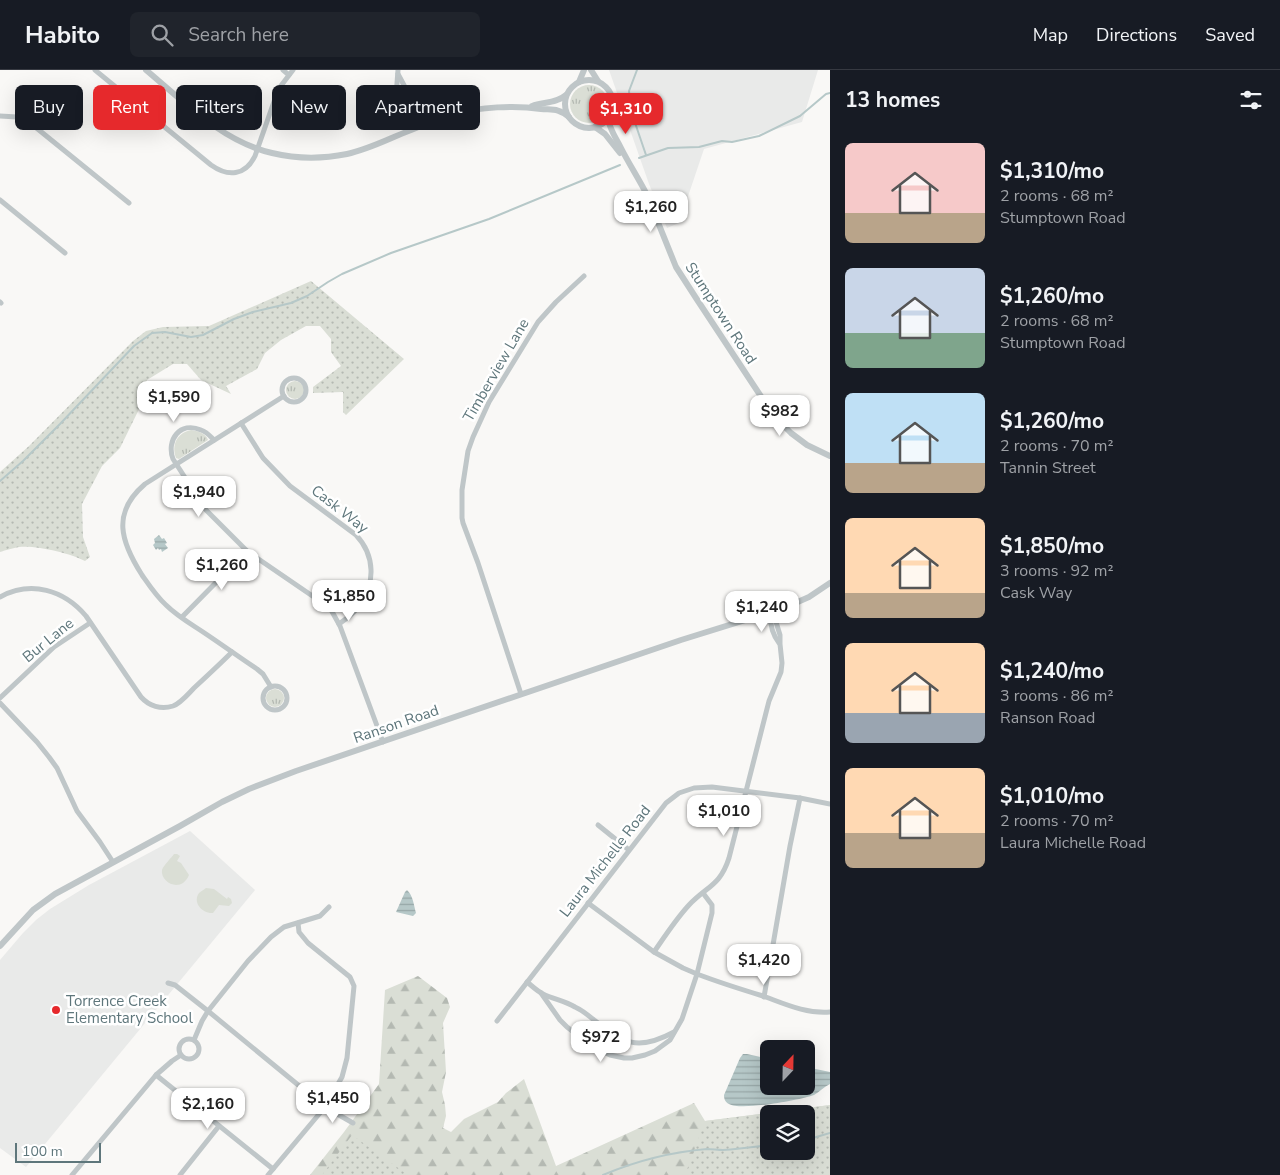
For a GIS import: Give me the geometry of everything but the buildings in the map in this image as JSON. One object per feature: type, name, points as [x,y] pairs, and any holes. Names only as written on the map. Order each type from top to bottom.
[{"type":"street","points":[[95,70],[211,165],[224,172],[237,172],[245,169],[252,163],[277,92],[293,70]]},
{"type":"street","points":[[146,70],[214,126],[244,144],[271,153],[310,158],[348,154],[368,148],[409,130]]},
{"type":"street","points":[[283,70],[289,75]]},
{"type":"street","points":[[580,82],[584,70]]},
{"type":"street","points":[[528,106],[556,109],[569,117],[577,125],[589,128],[605,123],[614,105],[612,97],[609,90],[598,81],[591,70]]},
{"type":"street","points":[[398,72],[404,85]]},
{"type":"street","points":[[397,85],[398,72]]},
{"type":"street","points":[[480,110],[528,106],[555,101],[562,99],[574,85],[580,82],[585,80],[598,81]]},
{"type":"street","points":[[566,95],[565,103],[569,117]]},
{"type":"street","points":[[0,116],[18,117],[34,126],[129,203]]},
{"type":"street","name":"Stumptown Road","points":[[608,118],[611,130],[624,156],[647,194],[671,255],[682,276],[764,401],[783,426],[798,440],[814,450],[830,456]]},
{"type":"street","name":"Stumptown Road","points":[[595,127],[605,134],[624,156]]},
{"type":"street","points":[[0,200],[65,253]]},
{"type":"street","name":"Timberview Lane","points":[[521,694],[463,523],[462,490],[468,451],[489,402],[538,322],[584,276]]},
{"type":"street","points":[[297,378],[304,383],[306,391],[304,398],[298,402],[290,401],[284,396],[282,389],[289,379],[297,378]]},
{"type":"street","points":[[271,687],[263,674],[257,669],[165,604],[147,582],[129,553],[122,525],[130,500],[139,488],[284,396]]},
{"type":"street","name":"Cask Way","points":[[241,423],[263,458],[290,486],[356,535],[367,549],[371,564],[369,586],[359,606],[339,624]]},
{"type":"street","points":[[214,440],[202,430],[192,428],[181,430],[174,437],[171,455],[206,510],[247,551],[330,608],[339,624],[383,742]]},
{"type":"street","points":[[182,617],[247,551]]},
{"type":"street","name":"Ranson Road","points":[[0,946],[21,922],[44,901],[55,894],[249,789],[521,694],[688,638],[770,613],[801,602],[830,583]]},
{"type":"street","points":[[0,597],[24,589],[47,590],[77,606],[141,697],[150,705],[158,707],[165,708],[177,704],[232,652]]},
{"type":"street","points":[[654,952],[688,906],[714,884],[726,865],[769,701],[782,663],[780,634],[776,622],[770,613]]},
{"type":"street","name":"Bur Lane","points":[[0,698],[54,647],[90,623]]},
{"type":"street","points":[[276,686],[280,688],[287,697],[284,705],[278,710],[270,709],[263,701],[264,693],[271,687],[276,686]]},
{"type":"street","points":[[0,703],[37,742],[57,768],[77,811],[113,862]]},
{"type":"street","name":"Laura Michelle Road","points":[[497,1020],[666,803],[679,793],[694,788],[712,787],[800,798],[830,804]]},
{"type":"street","points":[[764,997],[800,798]]},
{"type":"street","points":[[598,825],[629,850]]},
{"type":"street","points":[[527,982],[541,993],[567,1027],[592,1046],[610,1055],[624,1058],[645,1055],[655,1051],[667,1044],[682,1019],[697,974],[712,913],[712,905],[703,893]]},
{"type":"street","points":[[588,903],[654,952],[683,968],[800,1009],[830,1012]]},
{"type":"street","points":[[194,1040],[208,1011],[271,937],[284,927],[320,916],[329,907]]},
{"type":"street","points":[[268,1175],[324,1106],[342,1077],[346,1066],[354,986],[350,977],[308,943],[299,932],[298,923]]},
{"type":"street","points":[[168,983],[175,985],[208,1011],[324,1106],[353,1123]]},
{"type":"street","points":[[541,993],[575,1006],[614,1035],[629,1042],[638,1044],[648,1043],[674,1032]]},
{"type":"street","points":[[187,1039],[194,1040],[198,1044],[198,1054],[193,1058],[187,1059],[181,1055],[179,1049],[181,1042],[187,1039]]},
{"type":"street","points":[[72,1175],[156,1075],[181,1055]]},
{"type":"street","points":[[156,1075],[273,1169]]},
{"type":"street","points":[[180,1175],[219,1126]]},
{"type":"shaded area","points":[[609,70],[818,70],[802,122],[704,149],[679,223],[667,228],[649,184]]},
{"type":"shaded area","points":[[159,535],[162,539],[164,538],[168,548],[162,552],[158,548],[156,550],[153,545],[155,543],[154,539]]},
{"type":"shaded area","points":[[190,831],[255,890],[26,1167],[0,1148],[0,960],[23,933],[50,909],[89,885]]},
{"type":"shaded area","points":[[407,890],[412,898],[416,913],[413,916],[396,912]]},
{"type":"shaded area","points":[[743,1054],[760,1057],[760,1095],[814,1095],[757,1106],[729,1104],[725,1100],[724,1095]]},
{"type":"shaded area","points":[[815,1069],[830,1072],[830,1084],[815,1094]]},
{"type":"green space","points":[[589,85],[602,91],[608,104],[602,117],[589,123],[576,117],[570,104],[576,91]]},
{"type":"green space","points":[[311,281],[404,359],[346,415],[343,412],[343,392],[313,393],[313,387],[341,366],[331,352],[331,339],[320,326],[306,326],[281,340],[265,353],[257,369],[226,386],[231,394],[201,380],[187,364],[173,364],[147,380],[145,397],[120,448],[102,466],[82,504],[83,537],[90,557],[85,561],[53,550],[34,547],[17,547],[0,552],[0,472],[29,446],[133,341],[146,331],[163,327],[209,326]]},
{"type":"green space","points":[[295,381],[301,384],[304,390],[301,396],[295,399],[289,396],[286,390],[289,384]]},
{"type":"green space","points":[[191,430],[203,434],[208,440],[179,459],[176,458],[174,449],[176,440],[182,434]]},
{"type":"green space","points":[[275,689],[281,692],[284,698],[281,704],[275,707],[269,704],[266,698],[269,692]]},
{"type":"green space","points":[[174,854],[180,856],[177,861],[181,863],[189,875],[185,881],[176,885],[164,879],[162,874],[163,868]]},
{"type":"green space","points":[[206,888],[214,889],[227,899],[228,897],[232,903],[229,906],[219,905],[213,913],[202,910],[198,904],[197,897]]},
{"type":"green space","points":[[418,976],[447,998],[450,1007],[443,1023],[446,1072],[442,1092],[446,1116],[443,1128],[451,1132],[464,1119],[498,1102],[524,1079],[556,1166],[694,1103],[705,1121],[760,1114],[760,1160],[815,1160],[815,1107],[830,1105],[830,1175],[310,1175],[379,1084],[385,990]]},
{"type":"green space","points":[[830,1105],[830,1175],[685,1175],[705,1121],[760,1114],[760,1160],[815,1160],[815,1107]]},
{"type":"green space","points":[[352,1135],[408,1175],[322,1175]]},
{"type":"waterway","points":[[637,70],[629,91],[631,111],[646,155]]},
{"type":"waterway","points":[[639,158],[668,148],[699,147],[722,141],[732,142],[759,136],[800,116],[826,94],[830,93]]},
{"type":"waterway","points":[[0,481],[60,424],[134,346],[152,333],[165,332],[191,337],[203,335],[234,319],[253,312],[291,303],[307,296],[342,274],[391,253],[489,219],[620,165]]},
{"type":"waterway","points":[[815,1137],[830,1133]]},
{"type":"waterway","points":[[603,1175],[641,1161],[680,1152],[707,1149],[729,1150],[760,1146]]},
{"type":"place","name":"Torrence Creek Elementary School","points":[[56,1010]]}]
